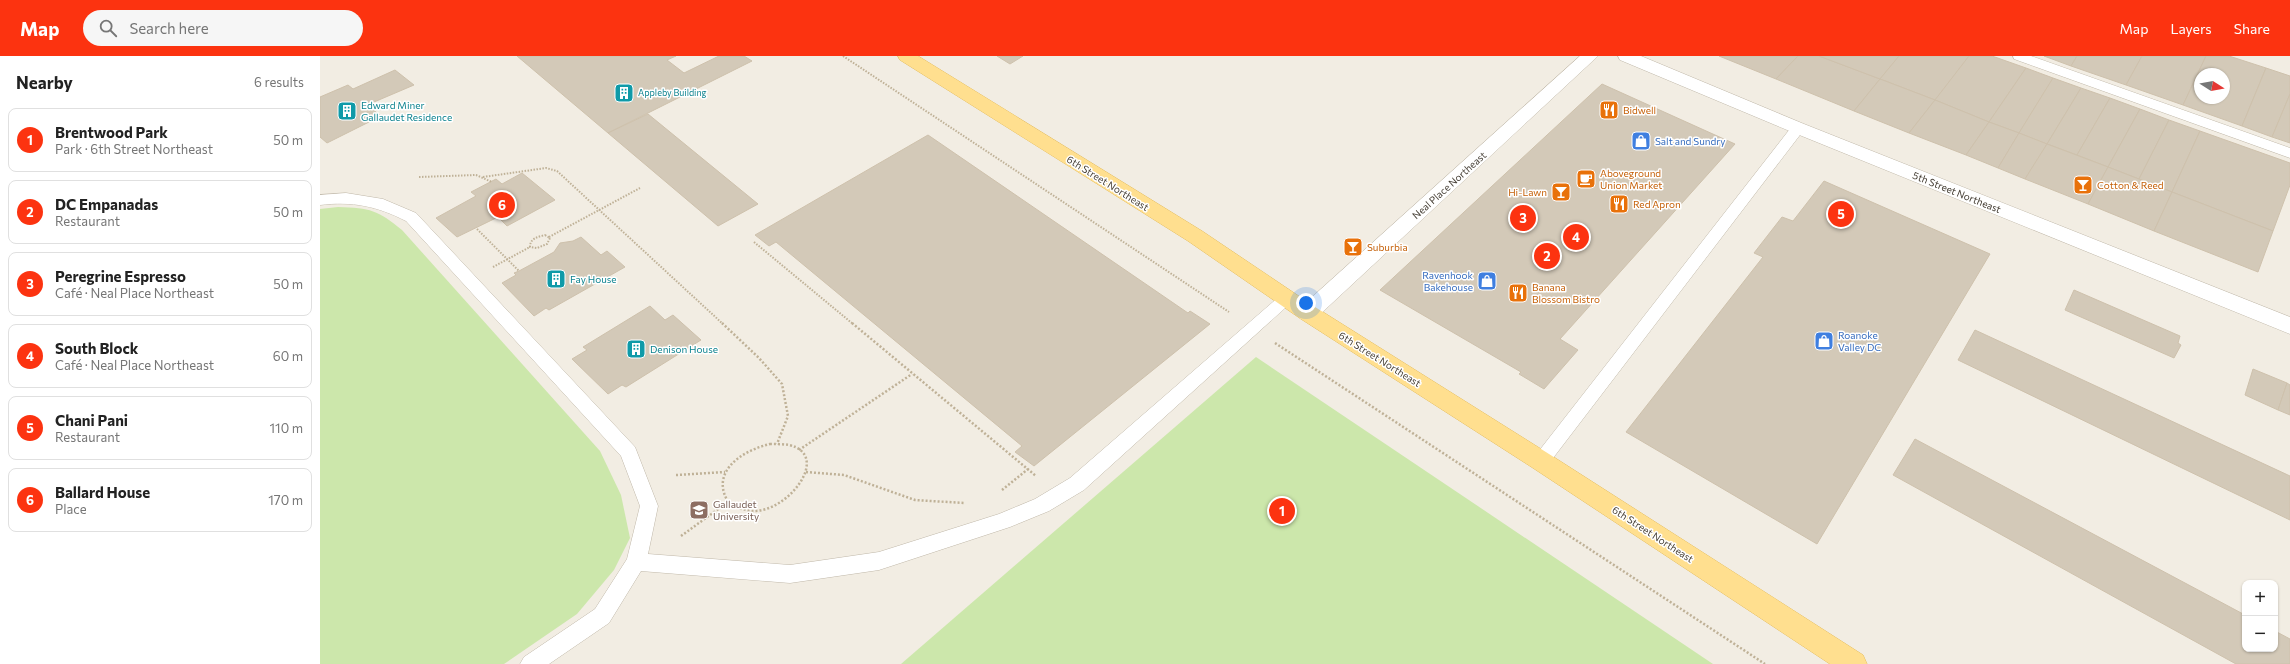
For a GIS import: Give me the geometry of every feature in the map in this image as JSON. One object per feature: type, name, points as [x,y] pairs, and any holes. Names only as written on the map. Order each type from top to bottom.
[{"type":"main road","name":"6th Street Northeast","points":[[906,56],[1195,236],[1308,313],[1541,461],[1853,664]]},
{"type":"street","name":"Neal Place Northeast","points":[[1308,313],[1590,56]]},
{"type":"street","name":"5th Street Northeast","points":[[1626,56],[1798,128],[2290,326]]},
{"type":"lane","points":[[2019,56],[2290,153]]},
{"type":"lane","points":[[1541,461],[1798,128]]},
{"type":"lane","points":[[320,200],[359,198],[383,203],[411,217],[629,452],[649,506],[636,562],[602,616],[532,664]]},
{"type":"lane","points":[[636,562],[790,574],[879,561],[1003,521],[1042,505],[1077,484],[1287,299]]},
{"type":"path","points":[[843,56],[1191,287]]},
{"type":"path","points":[[419,177],[470,175],[483,177],[524,170],[557,171],[600,209],[759,358],[782,384],[788,416],[777,444]]},
{"type":"path","points":[[483,177],[492,182]]},
{"type":"path","points":[[530,247],[530,243],[534,238],[544,235],[549,237],[640,188]]},
{"type":"path","points":[[477,229],[519,271]]},
{"type":"path","points":[[507,259],[530,247],[537,248],[544,246],[550,240],[549,237]]},
{"type":"path","points":[[754,242],[1060,495]]},
{"type":"path","points":[[799,450],[912,374]]},
{"type":"path","points":[[1341,386],[1765,664]]},
{"type":"path","points":[[777,444],[789,445],[799,450],[805,459],[806,472],[799,487],[788,498],[770,508],[753,511],[731,506],[722,495],[726,472],[742,455],[758,447],[777,444]]},
{"type":"path","points":[[996,495],[1028,469]]},
{"type":"path","points":[[676,475],[726,472]]},
{"type":"path","points":[[806,472],[844,475],[915,500],[971,503]]},
{"type":"path","points":[[680,537],[728,502]]},
{"type":"green space","points":[[338,207],[358,208],[373,211],[386,218],[402,230],[600,451],[621,495],[630,538],[614,570],[577,614],[504,664],[320,664],[320,209]]},
{"type":"green space","points":[[1256,357],[1713,664],[901,664]]},
{"type":"building","name":"Appleby Building","points":[[517,56],[676,56],[667,60],[684,73],[719,56],[744,56],[752,61],[608,133]]},
{"type":"building","points":[[997,56],[1023,56],[1010,64]]},
{"type":"building","points":[[1719,56],[1798,56],[1776,79]]},
{"type":"building","points":[[1798,56],[1819,56],[1880,79],[1854,111],[1776,79]]},
{"type":"building","points":[[1819,56],[1899,56],[1880,79]]},
{"type":"building","points":[[1899,56],[1969,56],[1935,100],[1880,79]]},
{"type":"building","points":[[1969,56],[1992,56],[2026,68],[1989,122],[1935,100]]},
{"type":"building","points":[[2044,56],[2077,56],[2071,66]]},
{"type":"building","points":[[2077,56],[2142,56],[2126,85],[2071,66]]},
{"type":"building","points":[[2142,56],[2206,56],[2200,68],[2194,68],[2194,82],[2183,105],[2126,85]]},
{"type":"building","points":[[2206,56],[2229,56],[2266,68],[2242,126],[2183,105],[2194,82],[2194,104],[2230,104],[2230,68],[2200,68]]},
{"type":"building","points":[[2026,68],[2053,78],[2019,133],[1989,122]]},
{"type":"building","points":[[2266,68],[2290,76],[2290,94],[2272,137],[2242,126]]},
{"type":"building","name":"Edward Miner Gallaudet Residence","points":[[395,70],[414,85],[367,105],[381,116],[327,143],[320,137],[320,97],[348,85],[353,89]]},
{"type":"building","points":[[2053,78],[2081,88],[2047,144],[2019,133]]},
{"type":"building","points":[[1880,79],[1935,100],[1909,133],[1854,111]]},
{"type":"building","points":[[1602,84],[1735,144],[1560,339],[1578,350],[1544,389],[1519,374],[1521,372],[1380,290]]},
{"type":"building","points":[[2081,88],[2110,98],[2077,155],[2047,144]]},
{"type":"building","points":[[2290,94],[2290,143],[2272,137]]},
{"type":"building","points":[[2110,98],[2140,109],[2108,167],[2077,155]]},
{"type":"building","points":[[1935,100],[1989,122],[1966,155],[1909,133]]},
{"type":"building","points":[[2140,109],[2169,120],[2139,179],[2108,167]]},
{"type":"building","points":[[648,114],[758,204],[718,226],[608,133]]},
{"type":"building","points":[[2169,120],[2200,131],[2172,192],[2139,179]]},
{"type":"building","points":[[1989,122],[2019,133],[1998,168],[1966,155]]},
{"type":"building","points":[[2200,131],[2290,163],[2290,185],[2273,231],[2172,192]]},
{"type":"building","points":[[2019,133],[2047,144],[2025,179],[1998,168]]},
{"type":"building","points":[[928,135],[1188,313],[1190,311],[1210,324],[1034,466],[1015,452],[1022,446],[776,242],[769,246],[755,235]]},
{"type":"building","points":[[2047,144],[2108,167],[2088,204],[2025,179]]},
{"type":"building","points":[[2108,167],[2172,192],[2154,231],[2088,204]]},
{"type":"building","points":[[522,173],[555,200],[507,226],[498,217],[457,237],[436,218],[476,196],[471,192],[496,179],[502,184]]},
{"type":"building","points":[[1824,181],[1990,254],[1817,544],[1626,432],[1763,257],[1754,253],[1782,217],[1793,221]]},
{"type":"building","points":[[2172,192],[2273,231],[2258,272],[2154,231]]},
{"type":"building","name":"Fay House","points":[[581,237],[601,255],[607,251],[625,267],[549,310],[546,308],[534,316],[502,283],[516,275],[514,273],[554,252],[560,243],[573,241]]},
{"type":"building","points":[[2074,290],[2180,336],[2178,343],[2181,345],[2174,358],[2065,310]]},
{"type":"building","name":"Denison House","points":[[650,306],[665,320],[673,315],[701,340],[626,387],[622,385],[608,394],[572,359],[587,350],[583,347]]},
{"type":"building","points":[[1975,330],[2290,476],[2290,520],[1958,360]]},
{"type":"building","points":[[2253,369],[2287,383],[2278,410],[2245,395]]},
{"type":"building","points":[[2287,383],[2290,385],[2290,415],[2278,410]]},
{"type":"building","points":[[1915,439],[2242,613],[2242,652],[2278,652],[2278,633],[2290,639],[2290,664],[2236,664],[1893,475]]},
{"type":"place","name":"Appleby Building","points":[[624,93]]},
{"type":"place","name":"Bidwell","points":[[1609,110]]},
{"type":"place","name":"Edward Miner Gallaudet Residence","points":[[347,111]]},
{"type":"place","name":"Salt and Sundry","points":[[1641,141]]},
{"type":"place","name":"Aboveground Union Market","points":[[1586,179]]},
{"type":"place","name":"Cotton & Reed","points":[[2083,185]]},
{"type":"place","name":"Hi-Lawn","points":[[1561,192]]},
{"type":"place","name":"Red Apron","points":[[1619,204]]},
{"type":"place","name":"Ballard House","points":[[502,205]]},
{"type":"place","name":"Chani Pani","points":[[1841,214]]},
{"type":"place","name":"Peregrine Espresso","points":[[1523,218]]},
{"type":"place","name":"South Block","points":[[1576,237]]},
{"type":"place","name":"Suburbia","points":[[1353,247]]},
{"type":"place","name":"DC Empanadas","points":[[1547,256]]},
{"type":"place","name":"Fay House","points":[[556,279]]},
{"type":"place","name":"Ravenhook Bakehouse","points":[[1487,281]]},
{"type":"place","name":"Banana Blossom Bistro","points":[[1518,293]]},
{"type":"place","name":"Roanoke Valley DC","points":[[1824,341]]},
{"type":"place","name":"Denison House","points":[[636,349]]},
{"type":"place","name":"Gallaudet University","points":[[699,510]]},
{"type":"place","name":"Brentwood Park","points":[[1282,511]]}]
